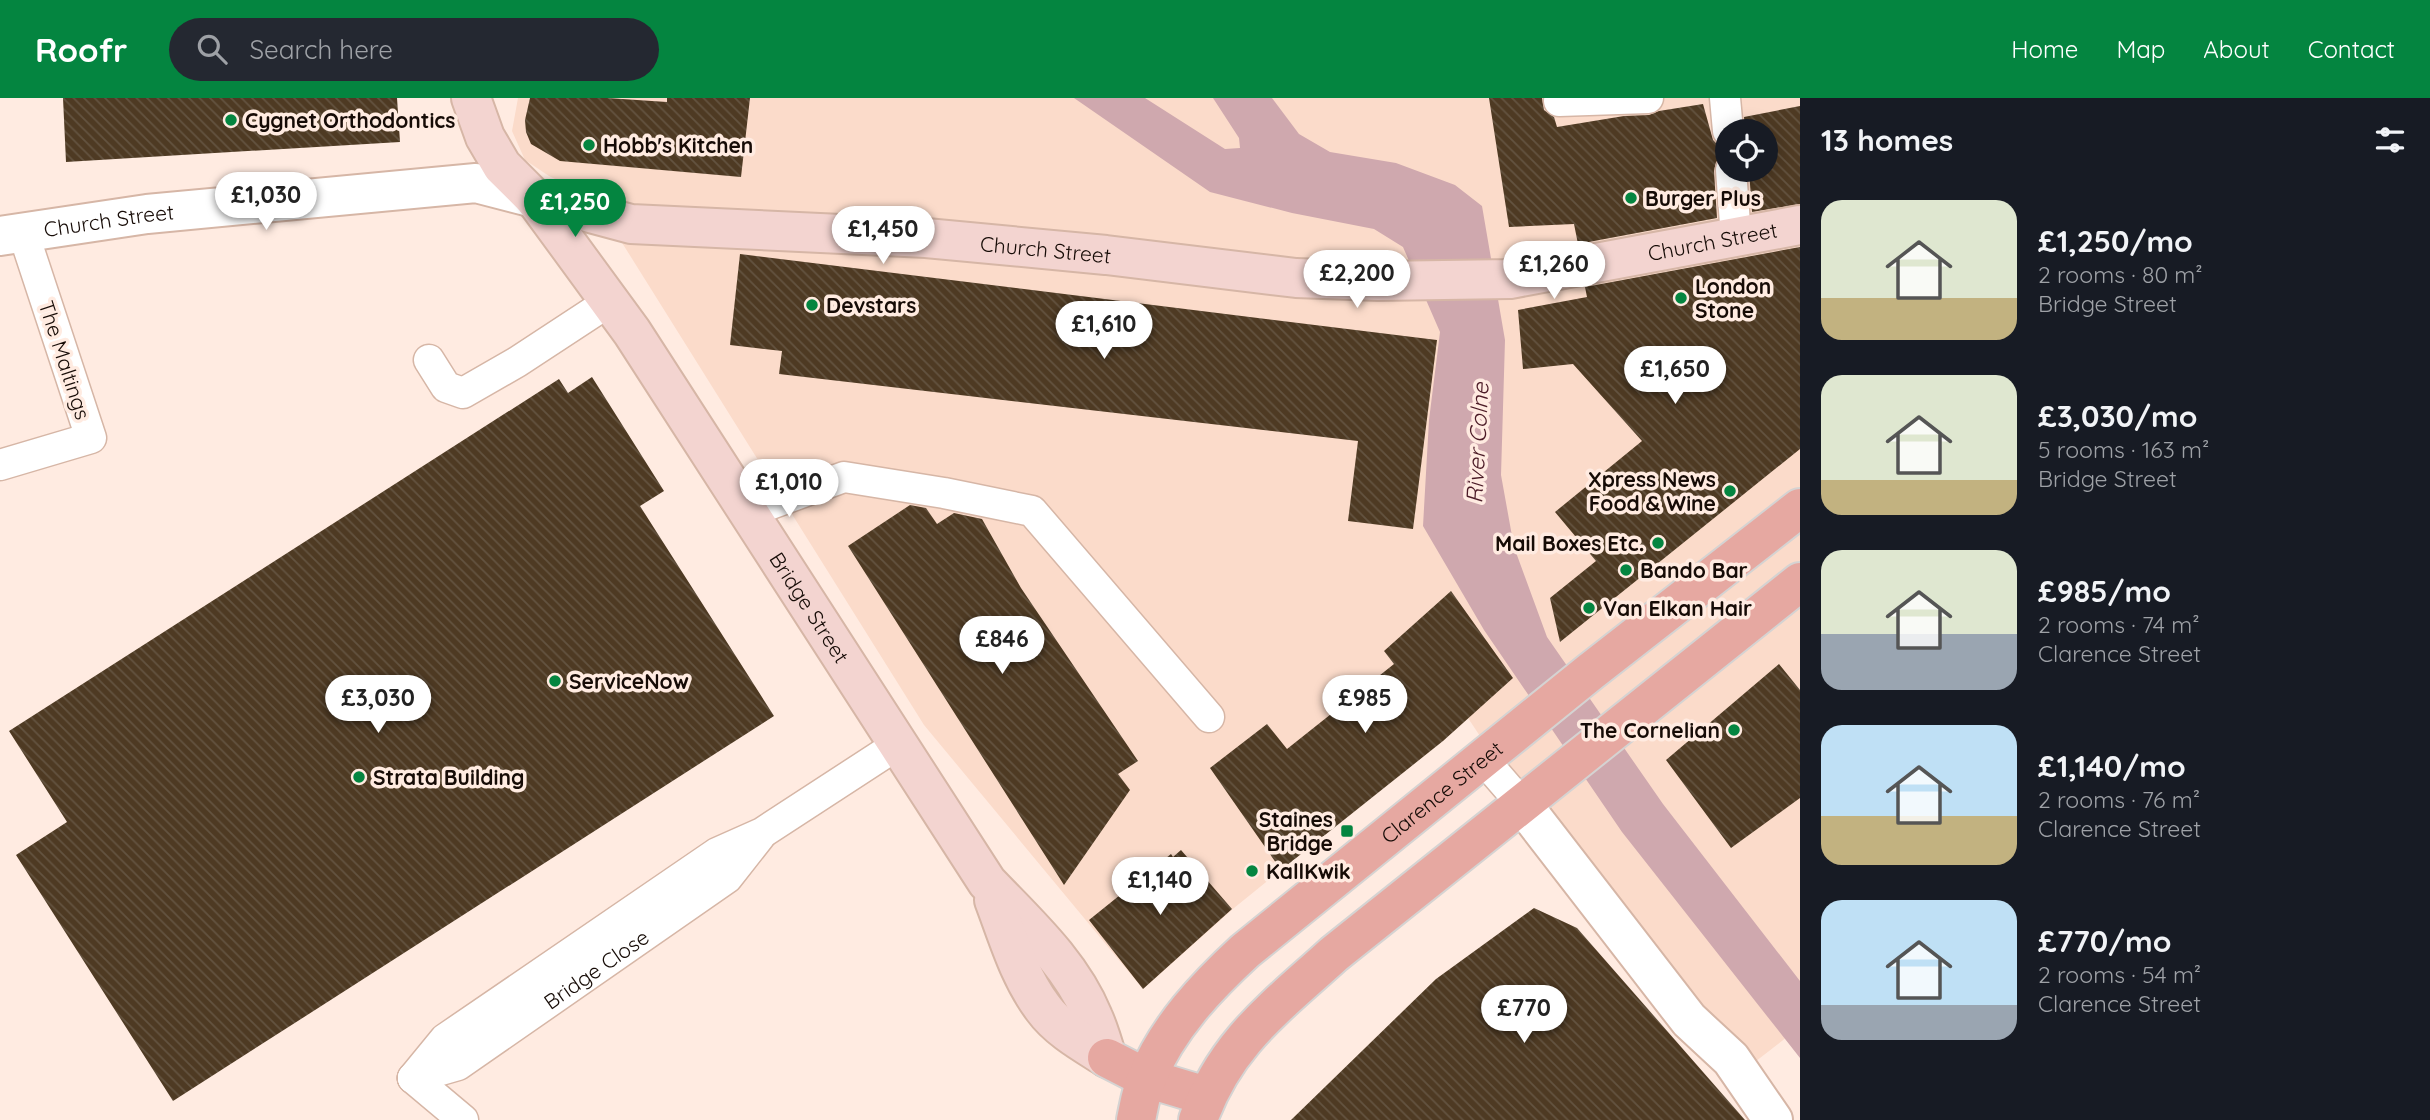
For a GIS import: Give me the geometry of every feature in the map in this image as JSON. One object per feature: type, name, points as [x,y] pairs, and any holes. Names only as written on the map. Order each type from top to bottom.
[{"type":"main road","name":"Bridge Street","points":[[471,98],[485,137],[502,166],[534,198],[610,301],[750,512],[897,745],[987,881],[1024,978],[1044,1010],[1072,1036],[1146,1078]]},
{"type":"main road","name":"Church Street","points":[[534,198],[631,223],[926,238],[1106,255],[1296,278],[1510,279],[1800,225]]},
{"type":"main road","name":"Clarence Street","points":[[1136,1120],[1146,1078],[1170,1037],[1194,1003],[1245,951],[1590,672],[1800,508]]},
{"type":"main road","points":[[1146,1078],[1202,1108],[1232,1052],[1272,1008],[1334,954],[1800,583]]},
{"type":"street","name":"Church Street","points":[[11,234],[147,214],[476,183],[534,198]]},
{"type":"street","points":[[1536,793],[1689,1020],[1731,1059],[1773,1120]]},
{"type":"lane","points":[[1559,101],[1648,98]]},
{"type":"lane","points":[[1725,98],[1727,119]]},
{"type":"lane","points":[[1732,182],[1736,237]]},
{"type":"lane","name":"The Maltings","points":[[0,465],[91,438],[11,234]]},
{"type":"lane","points":[[429,360],[446,387],[463,393],[517,362],[610,301]]},
{"type":"lane","points":[[750,512],[844,477],[1032,511],[1209,717]]},
{"type":"lane","name":"Bridge Close","points":[[463,1120],[413,1078],[458,1065],[727,878],[762,833],[897,745]]},
{"type":"lane","points":[[1483,759],[1536,793]]},
{"type":"shaded area","points":[[518,98],[1800,98],[1800,1027],[1729,1082],[1676,1032],[1468,718],[1234,908],[1143,989],[924,725],[594,198],[549,176],[525,160],[512,131]]},
{"type":"water","name":"River Colne","points":[[1074,98],[1145,98],[1225,149],[1240,148],[1239,138],[1213,98],[1272,98],[1299,134],[1330,152],[1396,163],[1455,185],[1482,206],[1505,340],[1501,475],[1514,547],[1547,637],[1663,804],[1800,981],[1800,1058],[1622,832],[1484,630],[1423,526],[1429,420],[1440,332],[1403,247],[1374,229],[1292,213],[1210,192]]},
{"type":"building","name":"Cygnet Orthodontics","points":[[63,98],[397,98],[400,142],[66,162]]},
{"type":"building","points":[[530,98],[607,98],[667,102],[667,98],[750,98],[741,177],[560,161],[531,144],[525,120]]},
{"type":"building","points":[[1489,98],[1542,98],[1544,110],[1554,117],[1557,127],[1624,116],[1649,115],[1703,104],[1715,142],[1717,218],[1578,244],[1574,224],[1509,227]]},
{"type":"building","points":[[1800,106],[1800,204],[1752,212],[1750,182],[1778,182],[1778,119],[1744,117]]},
{"type":"building","points":[[1800,247],[1800,449],[1560,642],[1550,598],[1596,561],[1555,512],[1642,441],[1573,364],[1523,369],[1518,310],[1587,297],[1585,287]]},
{"type":"building","points":[[740,254],[1437,340],[1413,529],[1348,521],[1358,441],[779,374],[782,351],[730,345]]},
{"type":"building","name":"Strata Building","points":[[592,377],[664,491],[640,506],[774,716],[173,1101],[16,855],[67,822],[9,731],[559,379],[568,393]]},
{"type":"building","points":[[910,505],[926,508],[937,524],[954,513],[982,519],[1021,588],[1138,761],[1118,774],[1130,790],[1064,885],[848,546]]},
{"type":"building","points":[[1451,591],[1513,678],[1443,741],[1281,870],[1210,768],[1267,724],[1287,749],[1394,664],[1384,651]]},
{"type":"building","points":[[1779,664],[1800,690],[1800,798],[1731,848],[1666,760]]},
{"type":"building","points":[[1181,850],[1232,909],[1143,989],[1089,920],[1171,854],[1173,857]]},
{"type":"building","points":[[1534,908],[1577,928],[1745,1120],[1291,1120],[1436,979]]},
{"type":"place","name":"Cygnet Orthodontics","points":[[231,120]]},
{"type":"place","name":"Hobb's Kitchen","points":[[589,145]]},
{"type":"place","name":"Burger Plus","points":[[1631,198]]},
{"type":"place","name":"London Stone","points":[[1681,298]]},
{"type":"place","name":"Devstars","points":[[812,305]]},
{"type":"place","name":"Xpress News Food & Wine","points":[[1730,491]]},
{"type":"place","name":"Mail Boxes Etc.","points":[[1658,543]]},
{"type":"place","name":"Bando Bar","points":[[1626,570]]},
{"type":"place","name":"Van Elkan Hair","points":[[1589,608]]},
{"type":"place","name":"ServiceNow","points":[[555,681]]},
{"type":"place","name":"The Cornelian","points":[[1734,730]]},
{"type":"place","name":"Strata Building","points":[[359,777]]},
{"type":"place","name":"Staines Bridge","points":[[1347,831]]},
{"type":"place","name":"KallKwik","points":[[1252,871]]}]
